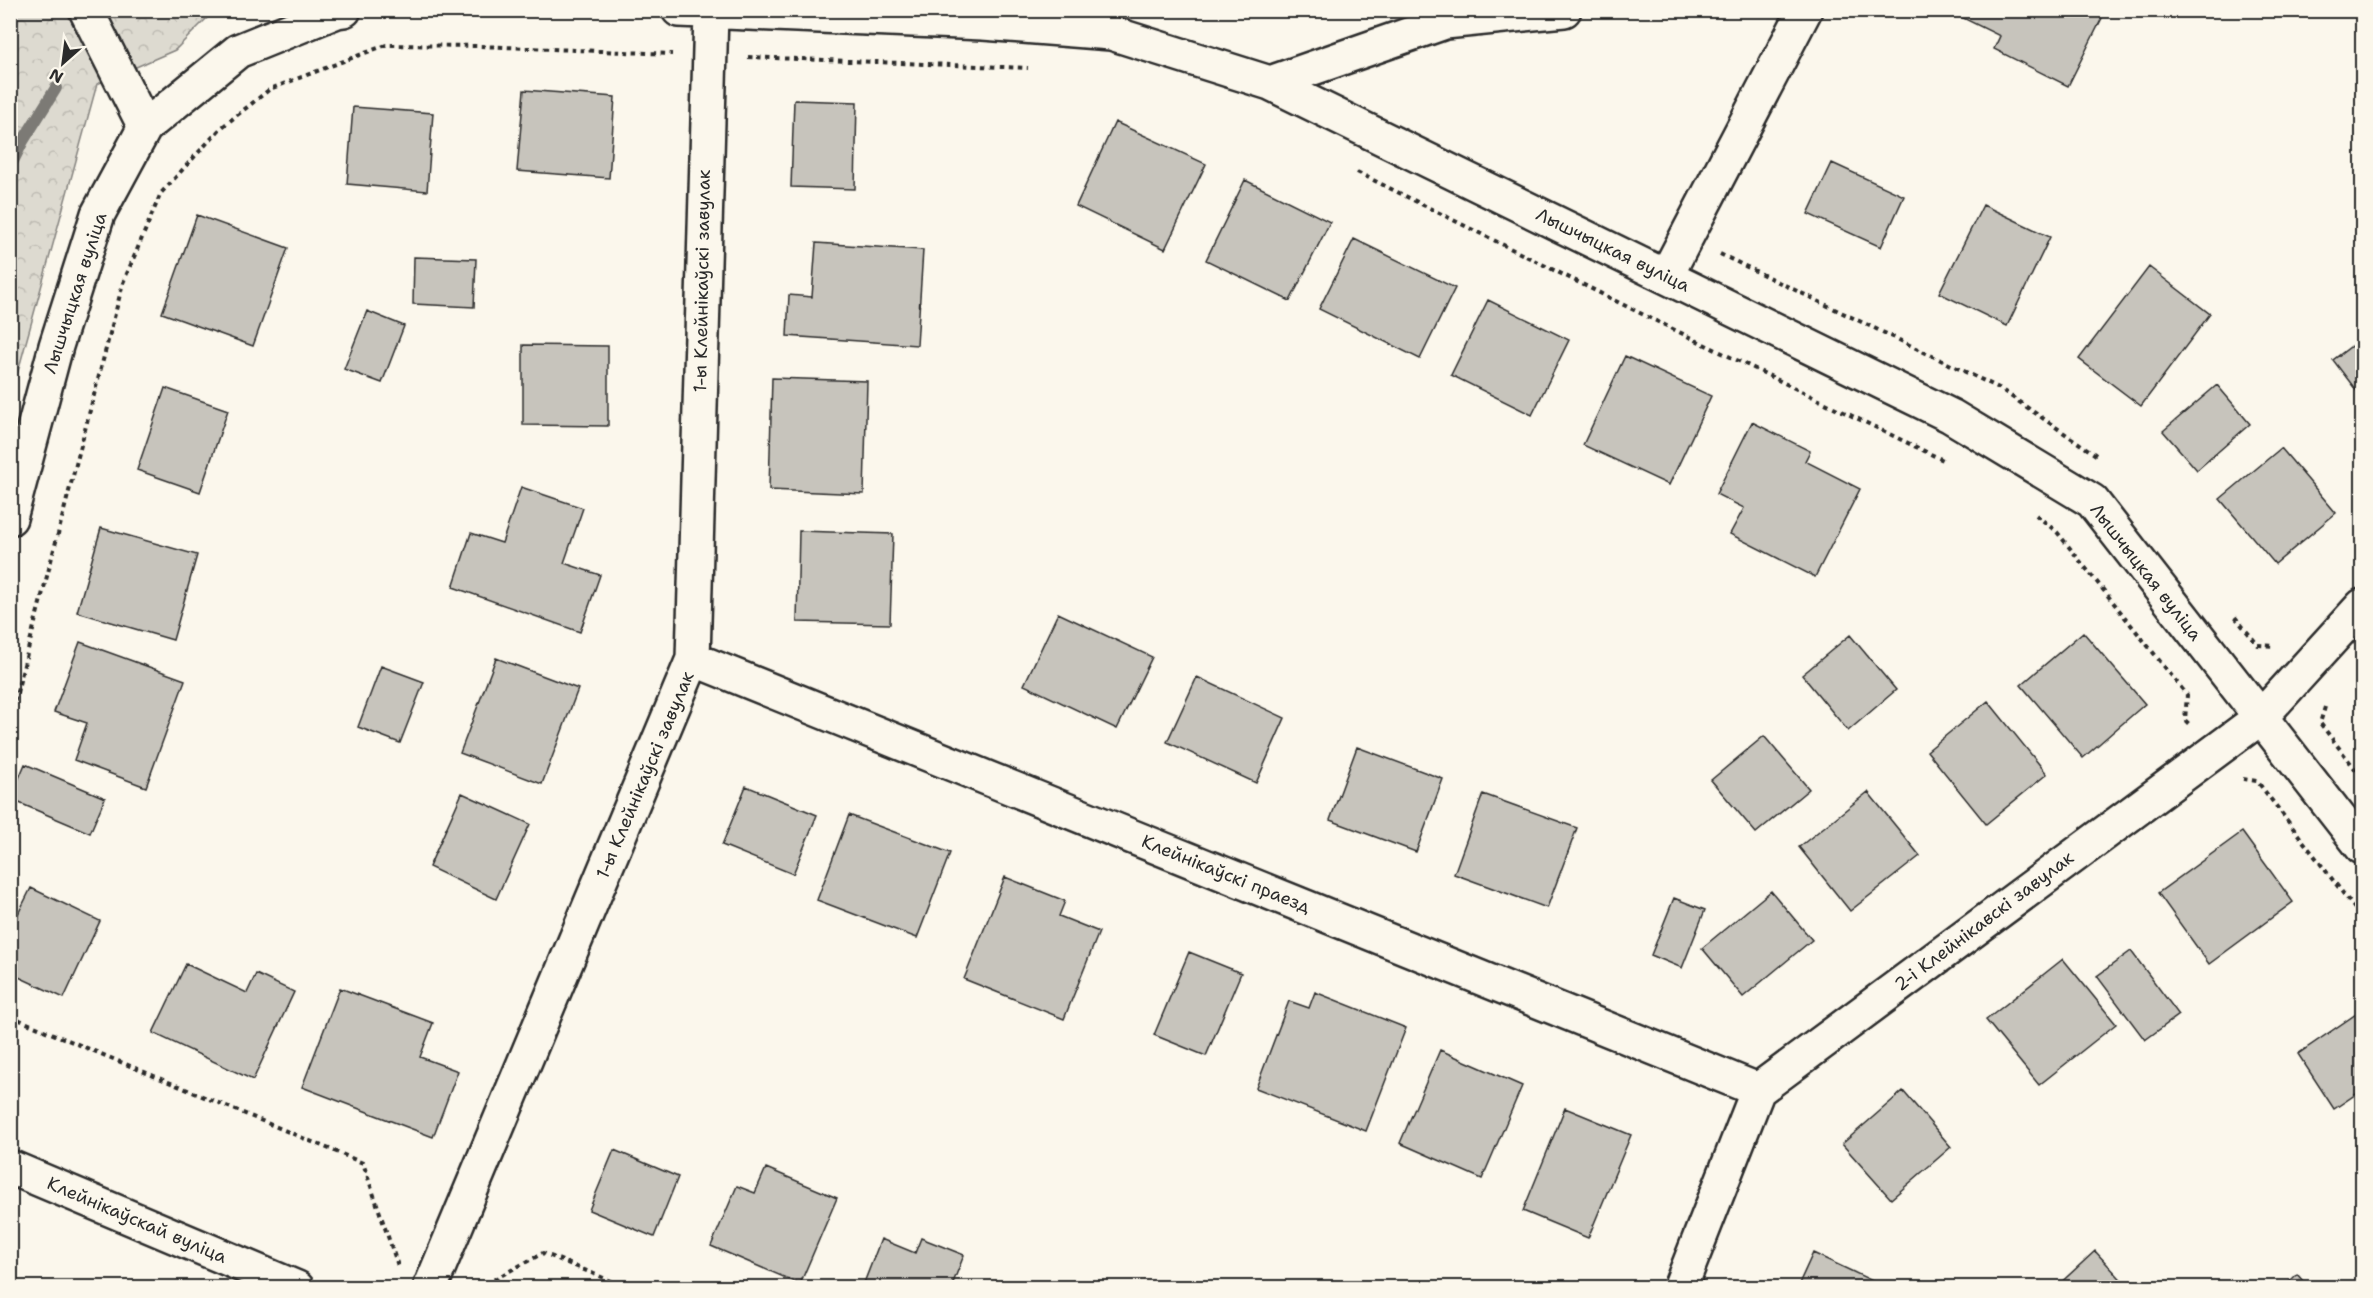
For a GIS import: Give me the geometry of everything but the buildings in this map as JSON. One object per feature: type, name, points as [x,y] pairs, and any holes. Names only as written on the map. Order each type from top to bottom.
[{"type":"street","points":[[86,10],[145,127]]},
{"type":"street","name":"Лышчыцкая вуліца","points":[[10,518],[56,346],[98,214],[145,127],[238,51],[344,10]]},
{"type":"street","name":"Лышчыцкая вуліца","points":[[679,10],[983,23],[1111,33],[1270,83],[1951,416],[2092,501],[2362,847]]},
{"type":"street","points":[[1270,83],[1445,22],[1564,10]]},
{"type":"street","points":[[1666,276],[1805,10]]},
{"type":"street","name":"1-ы Клейнікаўскі завулак","points":[[430,1287],[693,659],[708,55],[711,13]]},
{"type":"street","name":"2-і Клейнікавскі завулак","points":[[1758,1090],[2212,751],[2260,718],[2362,606]]},
{"type":"street","name":"Клейнікаўскі праезд","points":[[693,659],[1758,1090]]},
{"type":"street","points":[[1680,1287],[1758,1090]]},
{"type":"street","name":"Клейнікаўскай вуліца","points":[[10,1167],[297,1287]]},
{"type":"path","points":[[10,719],[123,283],[161,192],[221,128],[270,89],[386,45],[480,46],[1034,68]]},
{"type":"path","points":[[1349,168],[1646,316],[1951,463]]},
{"type":"path","points":[[2030,510],[2057,532],[2187,695],[2185,720],[2233,777],[2257,781],[2362,918]]},
{"type":"path","points":[[10,1016],[363,1163],[399,1268]]},
{"type":"path","points":[[478,1287],[543,1253],[628,1287]]},
{"type":"green space","points":[[11,11],[214,11],[175,50],[97,84],[11,397]]},
{"type":"waterway","points":[[10,167],[23,141],[56,88]]}]
